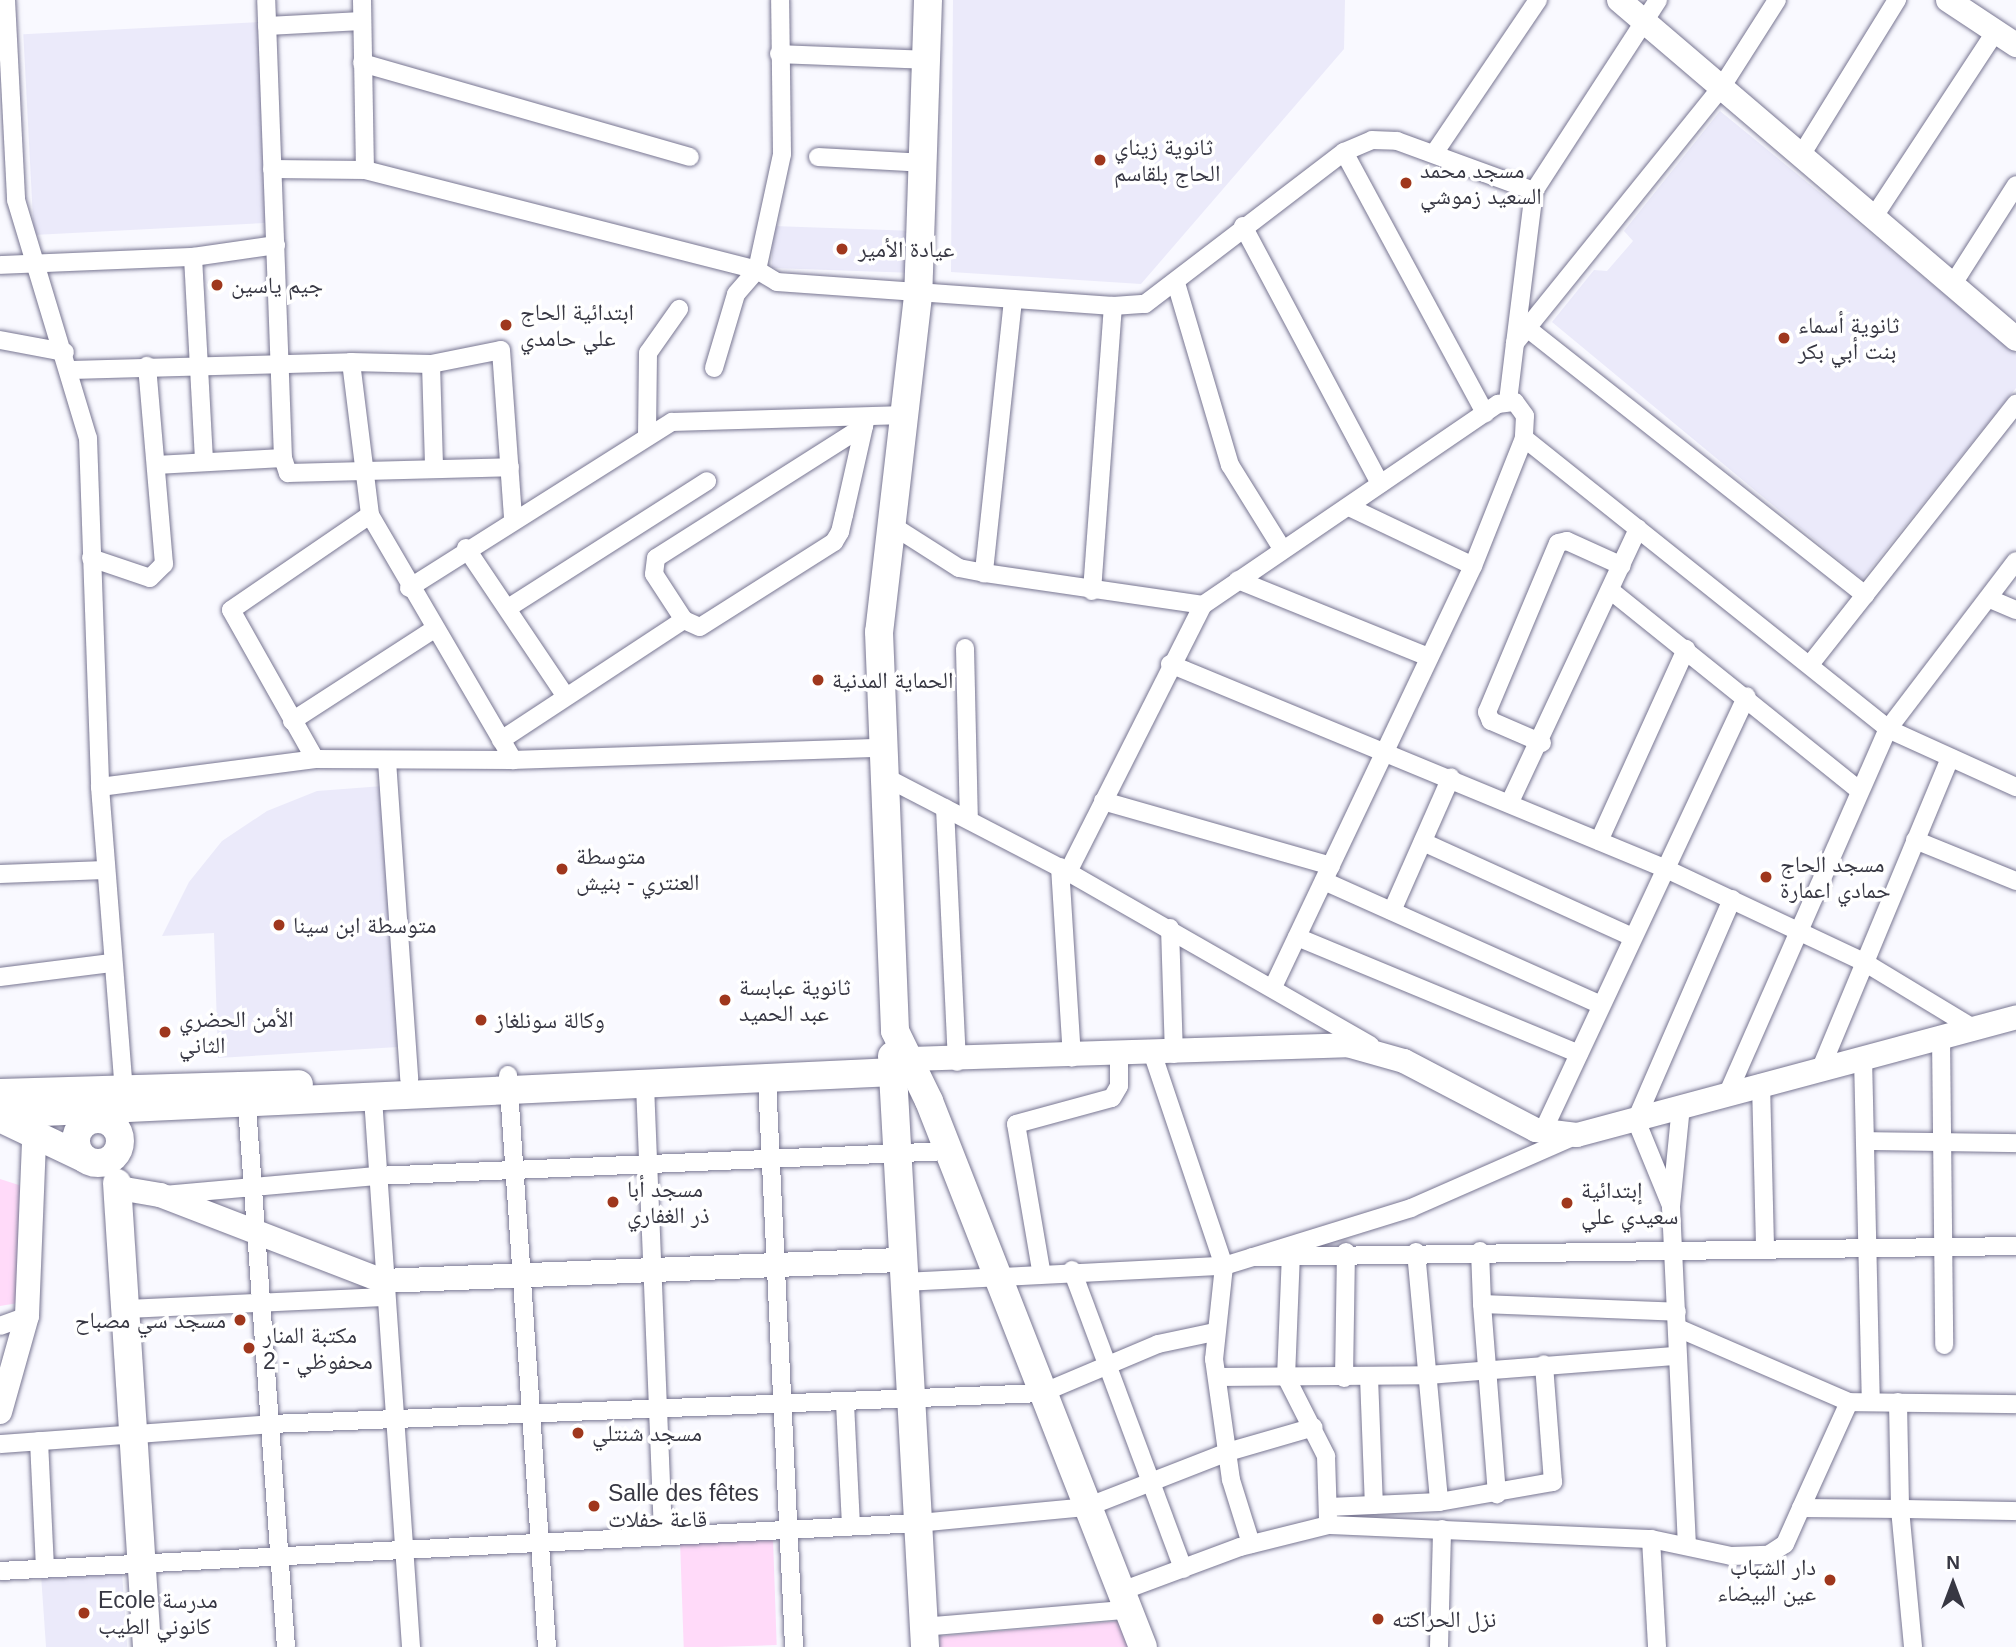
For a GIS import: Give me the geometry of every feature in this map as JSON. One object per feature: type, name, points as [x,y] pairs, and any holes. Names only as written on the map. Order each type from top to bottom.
[{"type":"main road","points":[[923,6],[928,60],[926,163],[918,296],[879,632],[880,761],[905,1061],[897,1157],[901,1271],[911,1401],[923,1637]]},
{"type":"main road","points":[[0,1093],[113,1110],[409,1079],[645,1085],[767,1080],[905,1061]]},
{"type":"main road","points":[[0,1116],[247,1106],[373,1098],[509,1083],[905,1061]]},
{"type":"main road","points":[[905,1061],[948,1151],[994,1278],[1042,1393],[1122,1601],[1143,1647]]},
{"type":"main road","points":[[90,1161],[77,1138],[113,1110]]},
{"type":"main road","points":[[90,1161],[111,1160],[113,1110]]},
{"type":"main road","points":[[113,1110],[147,1647]]},
{"type":"main road","points":[[0,1116],[34,1138],[90,1161],[118,1185]]},
{"type":"street","points":[[6,0],[16,200],[34,263],[71,370],[88,438],[100,787],[111,963],[113,1110]]},
{"type":"street","points":[[266,0],[278,359],[283,458],[288,473],[510,467]]},
{"type":"street","points":[[362,0],[365,170]]},
{"type":"street","points":[[714,368],[736,293],[758,270],[784,138],[779,54],[780,0]]},
{"type":"street","points":[[1435,152],[1538,0]]},
{"type":"street","points":[[1619,0],[2016,339]]},
{"type":"street","points":[[1508,401],[1534,191],[1658,0]]},
{"type":"street","points":[[1515,343],[1721,88],[1777,0]]},
{"type":"street","points":[[1800,157],[1897,0]]},
{"type":"street","points":[[1873,218],[2006,38],[1948,0]]},
{"type":"street","points":[[267,26],[362,21]]},
{"type":"street","points":[[779,54],[928,60]]},
{"type":"street","points":[[362,63],[690,157]]},
{"type":"street","points":[[272,169],[365,170],[758,270],[777,282],[918,296],[1113,306],[1144,303],[1344,152],[1372,140],[1435,152],[1534,191]]},
{"type":"street","points":[[1344,152],[1485,413]]},
{"type":"street","points":[[818,157],[926,163]]},
{"type":"street","points":[[1952,284],[2016,185]]},
{"type":"street","points":[[0,189],[16,200]]},
{"type":"street","points":[[1243,226],[1380,484]]},
{"type":"street","points":[[0,265],[193,257],[276,245]]},
{"type":"street","points":[[193,257],[204,462]]},
{"type":"street","points":[[1175,282],[1230,465],[1283,550]]},
{"type":"street","points":[[984,573],[1013,300]]},
{"type":"street","points":[[1092,591],[1113,306]]},
{"type":"street","points":[[647,435],[648,353],[679,309]]},
{"type":"street","points":[[1527,328],[1865,595]]},
{"type":"street","points":[[0,340],[65,352]]},
{"type":"street","points":[[71,370],[278,359],[430,364],[501,350],[513,517]]},
{"type":"street","points":[[351,362],[361,470],[370,515],[409,588],[513,760]]},
{"type":"street","points":[[430,364],[433,467]]},
{"type":"street","points":[[91,558],[150,578],[160,573],[156,465],[147,366]]},
{"type":"street","points":[[1072,1058],[1064,869],[1203,606],[1485,413],[1508,401]]},
{"type":"street","points":[[1273,988],[1473,566],[1524,438],[1522,409],[1508,401]]},
{"type":"street","points":[[1812,662],[2016,404]]},
{"type":"street","points":[[409,588],[513,517],[647,435],[682,419],[865,422],[905,415]]},
{"type":"street","points":[[865,422],[834,542],[700,627],[684,620],[654,574],[656,558],[865,422]]},
{"type":"street","points":[[1524,438],[1812,662],[1888,729],[2016,787]]},
{"type":"street","points":[[156,465],[283,458]]},
{"type":"street","points":[[508,608],[707,481]]},
{"type":"street","points":[[1349,507],[1473,566]]},
{"type":"street","points":[[315,759],[231,610],[370,515]]},
{"type":"street","points":[[890,524],[959,568],[1092,591],[1203,606]]},
{"type":"street","points":[[1510,802],[1542,743],[1638,529]]},
{"type":"street","points":[[1542,743],[1490,721],[1487,712],[1558,543],[1564,540],[1622,566]]},
{"type":"street","points":[[466,548],[566,697]]},
{"type":"street","points":[[1728,1093],[1796,929],[1888,729],[1990,599],[2016,561]]},
{"type":"street","points":[[1238,580],[1429,657]]},
{"type":"street","points":[[1610,590],[1747,696],[1860,790]]},
{"type":"street","points":[[1990,599],[2016,611]]},
{"type":"street","points":[[501,740],[684,620]]},
{"type":"street","points":[[292,721],[434,629]]},
{"type":"street","points":[[965,648],[969,820]]},
{"type":"street","points":[[1599,841],[1686,649]]},
{"type":"street","points":[[1170,664],[1387,750],[1664,868],[1864,962],[1973,1028]]},
{"type":"street","points":[[1543,1131],[1664,868],[1747,696]]},
{"type":"street","points":[[1821,1068],[1950,758]]},
{"type":"street","points":[[100,787],[315,759],[880,761],[945,808],[1064,869],[1379,1051],[1543,1131],[1577,1135]]},
{"type":"street","points":[[387,761],[409,1079]]},
{"type":"street","points":[[1392,911],[1451,777]]},
{"type":"street","points":[[1102,801],[1328,873],[1392,911],[1601,1005]]},
{"type":"street","points":[[945,808],[957,1062]]},
{"type":"street","points":[[1915,840],[2016,881]]},
{"type":"street","points":[[1423,842],[1632,937]]},
{"type":"street","points":[[0,874],[105,870]]},
{"type":"street","points":[[1671,1206],[1636,1120],[1732,900]]},
{"type":"street","points":[[1170,929],[1163,1054],[1224,1266],[1215,1332],[1217,1377],[1231,1451],[1231,1480],[1251,1544]]},
{"type":"street","points":[[1297,937],[1579,1054]]},
{"type":"street","points":[[0,977],[111,963]]},
{"type":"street","points":[[127,1309],[262,1303],[522,1277],[779,1266],[994,1278],[1041,1270],[1224,1266],[1411,1208],[1577,1135],[1761,1083],[2016,1017]]},
{"type":"street","points":[[1941,1036],[1944,1345]]},
{"type":"street","points":[[905,1061],[1072,1058],[1309,1045],[1379,1051]]},
{"type":"street","points":[[1041,1270],[1016,1125],[1112,1098],[1119,1086],[1119,1056]]},
{"type":"street","points":[[1863,1057],[1871,1402]]},
{"type":"street","points":[[767,1080],[770,1162],[779,1266],[794,1647]]},
{"type":"street","points":[[509,1083],[529,1415],[547,1647]]},
{"type":"street","points":[[1761,1083],[1765,1246]]},
{"type":"street","points":[[645,1085],[646,1163],[655,1271],[661,1411],[663,1536]]},
{"type":"street","points":[[373,1098],[383,1289],[397,1418],[411,1647]]},
{"type":"street","points":[[247,1106],[286,1647]]},
{"type":"street","points":[[1681,1106],[1671,1206],[1688,1545]]},
{"type":"street","points":[[0,1412],[27,1316],[34,1138]]},
{"type":"street","points":[[1865,1141],[2016,1143]]},
{"type":"street","points":[[160,1195],[376,1176],[646,1163],[897,1157],[948,1151]]},
{"type":"street","points":[[118,1185],[160,1195],[258,1234],[383,1289]]},
{"type":"street","points":[[1252,1257],[1346,1252],[1868,1245],[2016,1246]]},
{"type":"street","points":[[1480,1251],[1486,1370],[1497,1494]]},
{"type":"street","points":[[1344,1378],[1346,1252]]},
{"type":"street","points":[[1416,1252],[1439,1502]]},
{"type":"street","points":[[1292,1253],[1286,1377],[1314,1427],[1326,1456],[1328,1516]]},
{"type":"street","points":[[1072,1270],[1183,1569]]},
{"type":"street","points":[[1482,1304],[1678,1320],[1849,1402],[2016,1404]]},
{"type":"street","points":[[0,1326],[27,1316]]},
{"type":"street","points":[[0,1444],[134,1430],[397,1418],[911,1401],[1042,1393],[1158,1344],[1215,1332]]},
{"type":"street","points":[[1217,1377],[1344,1378],[1428,1375],[1544,1364],[1677,1356]]},
{"type":"street","points":[[923,1637],[1122,1601],[1183,1569],[1328,1516],[1374,1505],[1439,1502],[1545,1486],[1556,1476],[1544,1364]]},
{"type":"street","points":[[1369,1377],[1374,1505]]},
{"type":"street","points":[[1328,1516],[1442,1528],[1651,1539],[1731,1556],[1777,1552],[1801,1508],[1849,1402]]},
{"type":"street","points":[[1898,1402],[1900,1510],[1913,1647]]},
{"type":"street","points":[[845,1403],[851,1526]]},
{"type":"street","points":[[0,1571],[540,1540],[789,1531],[918,1523],[1087,1507],[1231,1451],[1314,1427]]},
{"type":"street","points":[[39,1441],[45,1568]]},
{"type":"street","points":[[1801,1508],[2016,1511]]},
{"type":"street","points":[[1439,1647],[1442,1528]]},
{"type":"street","points":[[1651,1539],[1657,1647]]},
{"type":"shaded area","name":"ثانوية زيناي الحاج بلقاسم","points":[[953,0],[1345,0],[1344,49],[1141,284],[951,272]]},
{"type":"shaded area","points":[[259,22],[270,223],[34,235],[23,34]]},
{"type":"shaded area","name":"ثانوية أسماء بنت أبي بكر","points":[[1720,111],[2016,353],[2016,388],[1862,579],[1552,322],[1594,270],[1607,271],[1633,241],[1624,231]]},
{"type":"shaded area","name":"عيادة الأمير","points":[[773,226],[916,231],[914,273],[772,268]]},
{"type":"shaded area","name":"متوسطة ابن سينا","points":[[383,786],[398,1047],[218,1058],[214,933],[162,936],[189,882],[222,841],[267,811],[317,791]]},
{"type":"shaded area","points":[[0,1179],[25,1187],[18,1303],[0,1306]]},
{"type":"shaded area","points":[[773,1539],[777,1645],[684,1647],[680,1542]]},
{"type":"shaded area","name":"Ecole مدرسة كانوني الطيب","points":[[122,1572],[127,1647],[46,1647],[41,1578]]},
{"type":"shaded area","points":[[1120,1621],[1132,1647],[940,1647],[940,1636]]},
{"type":"place","name":"ثانوية زيناي الحاج بلقاسم","points":[[1100,160]]},
{"type":"place","name":"مسجد محمد السعيد زموشي","points":[[1406,183]]},
{"type":"place","name":"عيادة الأمير","points":[[842,249]]},
{"type":"place","name":"جيم ياسين","points":[[217,285]]},
{"type":"place","name":"ابتدائية الحاج علي حامدي","points":[[506,325]]},
{"type":"place","name":"ثانوية أسماء بنت أبي بكر","points":[[1784,338]]},
{"type":"place","name":"الحماية المدنية","points":[[818,680]]},
{"type":"place","name":"متوسطة العنتري - بنيش","points":[[562,869]]},
{"type":"place","name":"مسجد الحاج حمادي اعمارة","points":[[1766,877]]},
{"type":"place","name":"متوسطة ابن سينا","points":[[279,925]]},
{"type":"place","name":"ثانوية عبابسة عبد الحميد","points":[[725,1000]]},
{"type":"place","name":"وكالة سونلغاز","points":[[481,1020]]},
{"type":"place","name":"الأمن الحضري الثاني","points":[[165,1032]]},
{"type":"place","name":"مسجد أبا ذر الغفاري","points":[[613,1202]]},
{"type":"place","name":"إبتدائية سعيدي علي","points":[[1567,1203]]},
{"type":"place","name":"مسجد سي مصباح","points":[[240,1320]]},
{"type":"place","name":"مكتبة المنار 2 - محفوظي","points":[[249,1348]]},
{"type":"place","name":"مسجد شنتلي","points":[[578,1433]]},
{"type":"place","name":"Salle des fêtes قاعة حفلات","points":[[594,1506]]},
{"type":"place","name":"دار الشباب عين البيضاء","points":[[1830,1580]]},
{"type":"place","name":"Ecole مدرسة كانوني الطيب","points":[[84,1613]]},
{"type":"place","name":"نزل الحراكته","points":[[1378,1619]]}]
